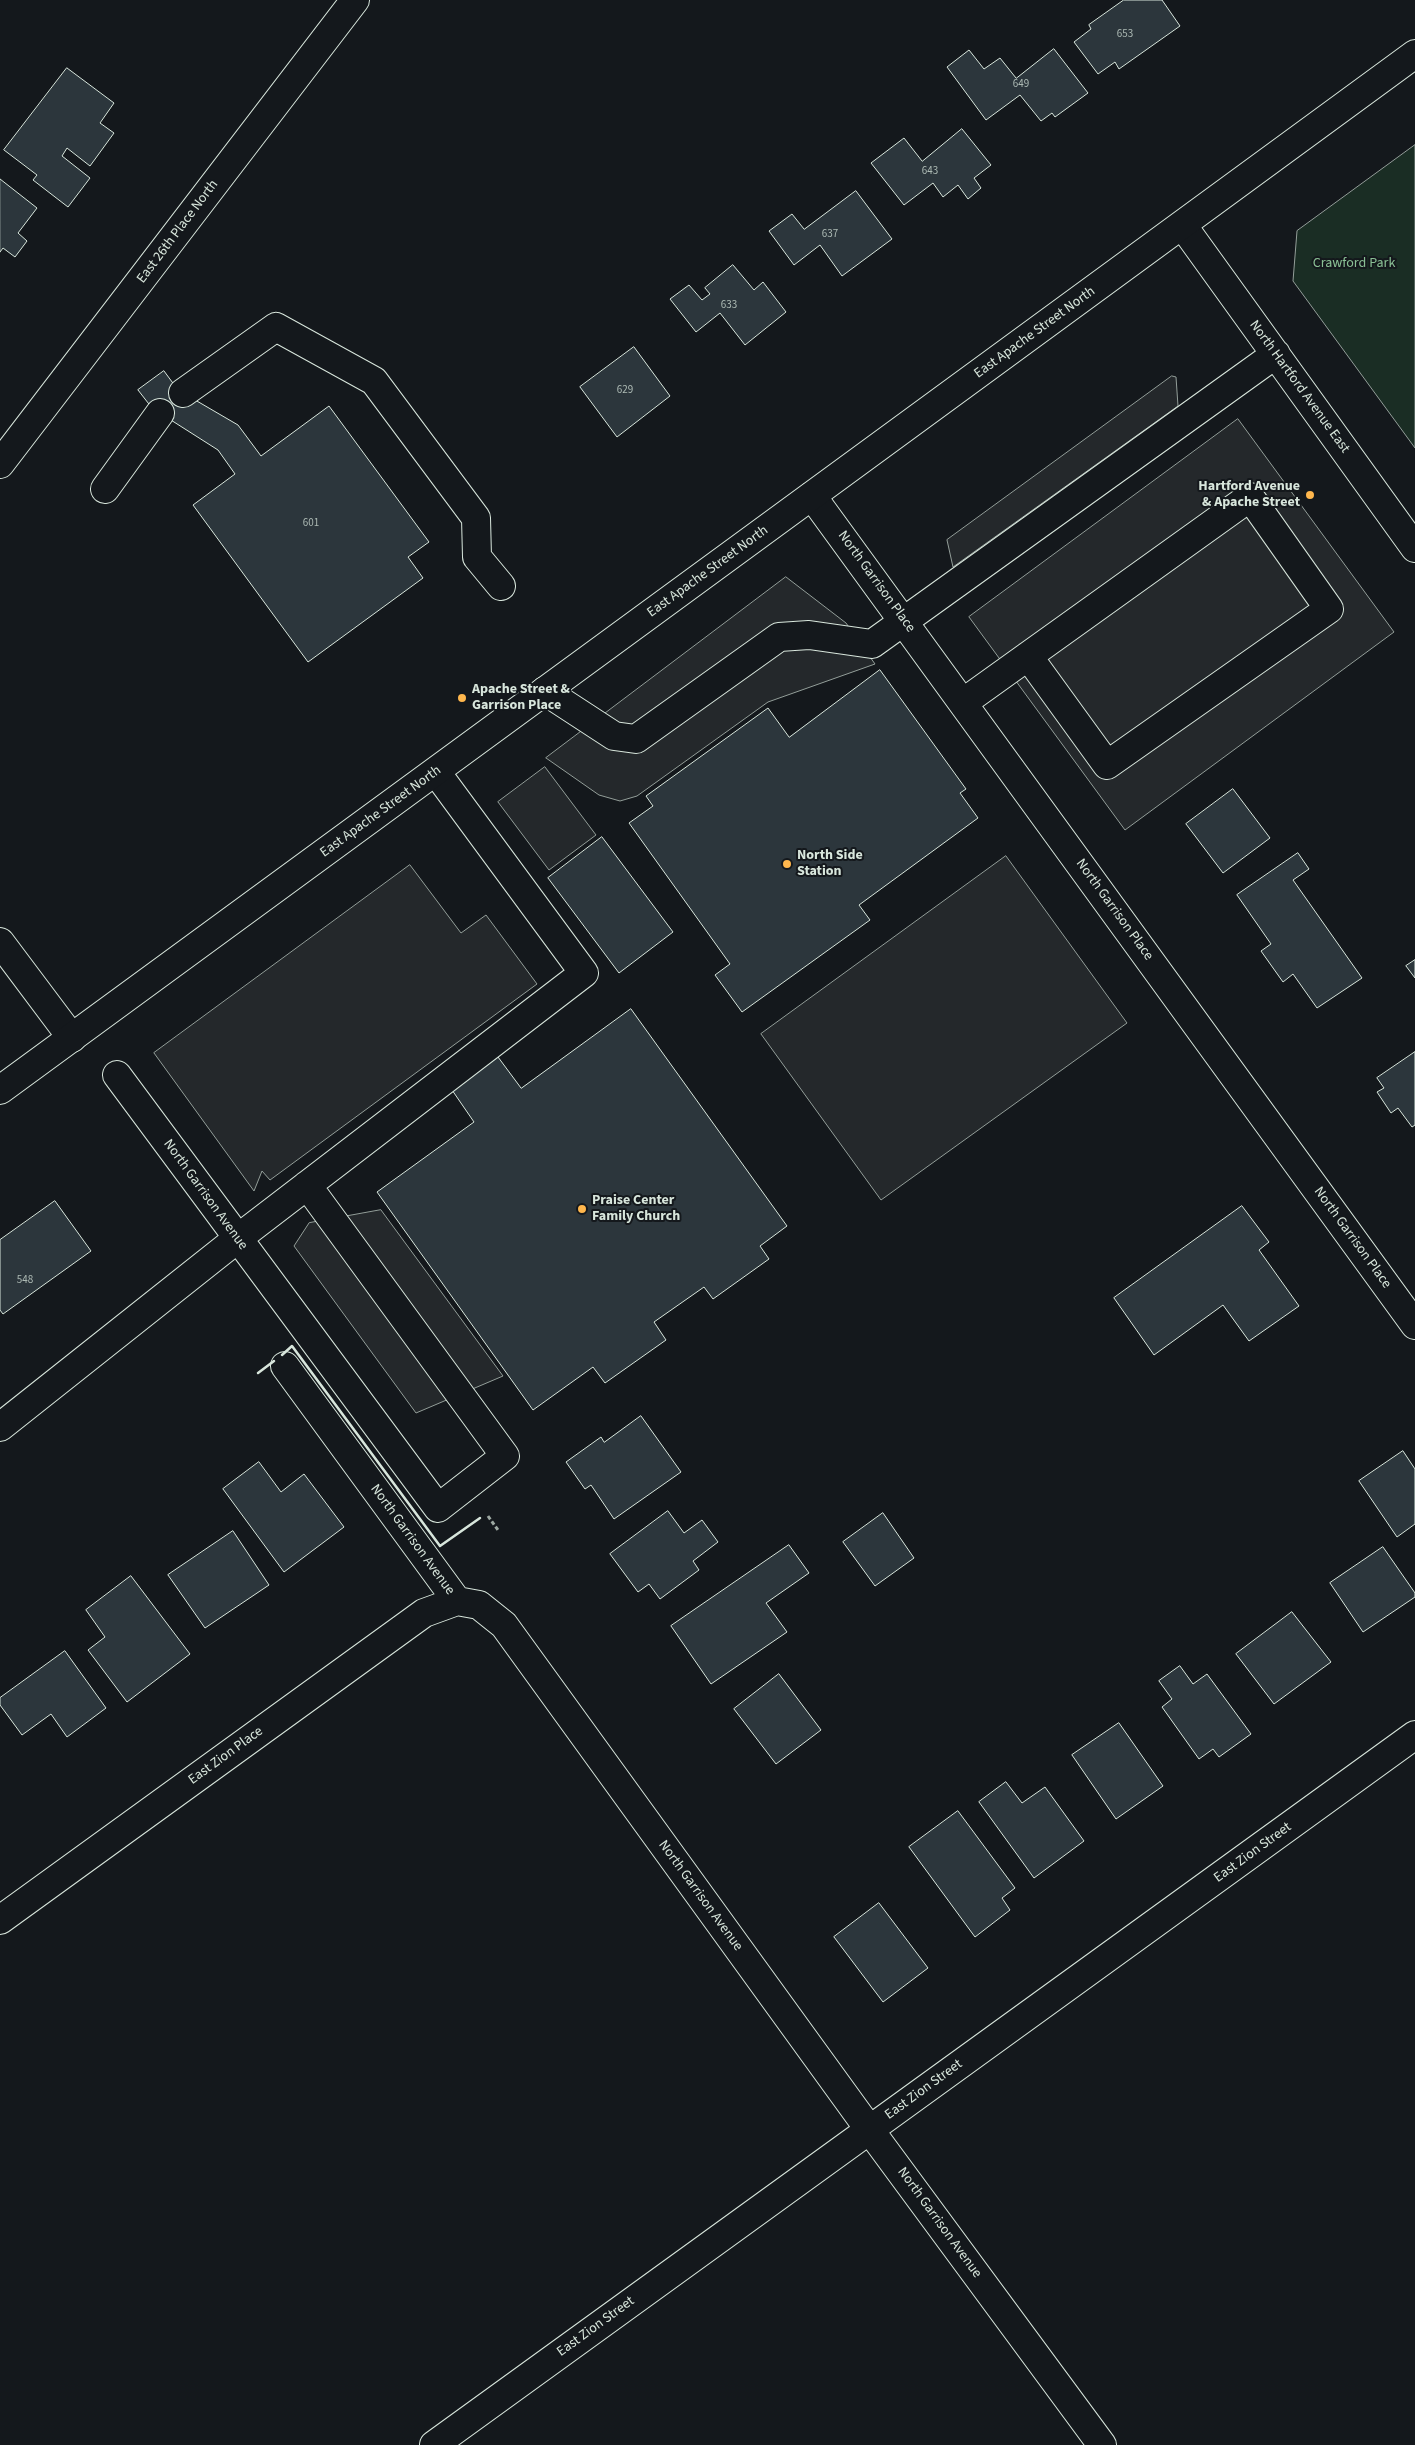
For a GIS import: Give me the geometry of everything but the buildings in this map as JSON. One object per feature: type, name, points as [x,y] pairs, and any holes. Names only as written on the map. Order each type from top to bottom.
[{"type":"street","name":"East 26th Place North","points":[[0,464],[355,0]]},
{"type":"street","name":"East Apache Street North","points":[[0,1090],[1183,226],[1415,54]]},
{"type":"street","name":"North Hartford Avenue East","points":[[1183,226],[1415,548]]},
{"type":"street","points":[[183,393],[276,327],[374,381],[476,518],[477,557],[502,586]]},
{"type":"street","points":[[545,692],[614,736],[636,739],[778,637],[809,635],[872,644],[1276,354]]},
{"type":"street","points":[[105,489],[160,413]]},
{"type":"street","name":"North Garrison Place","points":[[812,496],[964,702],[1415,1325]]},
{"type":"street","points":[[964,702],[1028,656],[1250,497],[1329,609],[1107,765],[1028,656]]},
{"type":"street","points":[[0,1426],[237,1239],[584,973],[436,772]]},
{"type":"street","points":[[0,942],[72,1038]]},
{"type":"street","name":"North Garrison Avenue","points":[[117,1075],[438,1508],[505,1456],[308,1185]]},
{"type":"street","name":"North Garrison Avenue","points":[[285,1366],[457,1601],[479,1605],[504,1625],[869,2129],[1102,2445]]},
{"type":"street","name":"East Zion Place","points":[[0,1920],[424,1613],[457,1601]]},
{"type":"street","name":"East Zion Street","points":[[434,2445],[1415,1735]]},
{"type":"green space","name":"Crawford Park","points":[[1415,145],[1415,448],[1293,281],[1297,231]]},
{"type":"shaded area","points":[[1172,376],[1176,377],[1178,406],[953,567],[947,540]]},
{"type":"shaded area","points":[[1238,419],[1394,632],[1125,830],[969,617]]},
{"type":"shaded area","points":[[786,577],[846,623],[875,664],[768,702],[637,796],[620,801],[599,795],[546,758]]},
{"type":"shaded area","points":[[545,767],[596,835],[549,870],[498,802]]},
{"type":"shaded area","points":[[1006,856],[1127,1023],[881,1200],[761,1034]]},
{"type":"shaded area","points":[[410,865],[461,933],[486,915],[537,984],[270,1180],[262,1171],[254,1191],[154,1053]]},
{"type":"shaded area","points":[[381,1210],[503,1376],[416,1413],[294,1246],[309,1223]]},
{"type":"wall","points":[[282,1355],[292,1346],[440,1546],[480,1518]]},
{"type":"wall","points":[[258,1373],[274,1361]]},
{"type":"place","name":"Hartford Avenue & Apache Street","points":[[1310,495]]},
{"type":"place","name":"Apache Street & Garrison Place","points":[[462,698]]},
{"type":"place","name":"North Side Station","points":[[787,864]]},
{"type":"place","name":"Praise Center Family Church","points":[[582,1209]]}]
